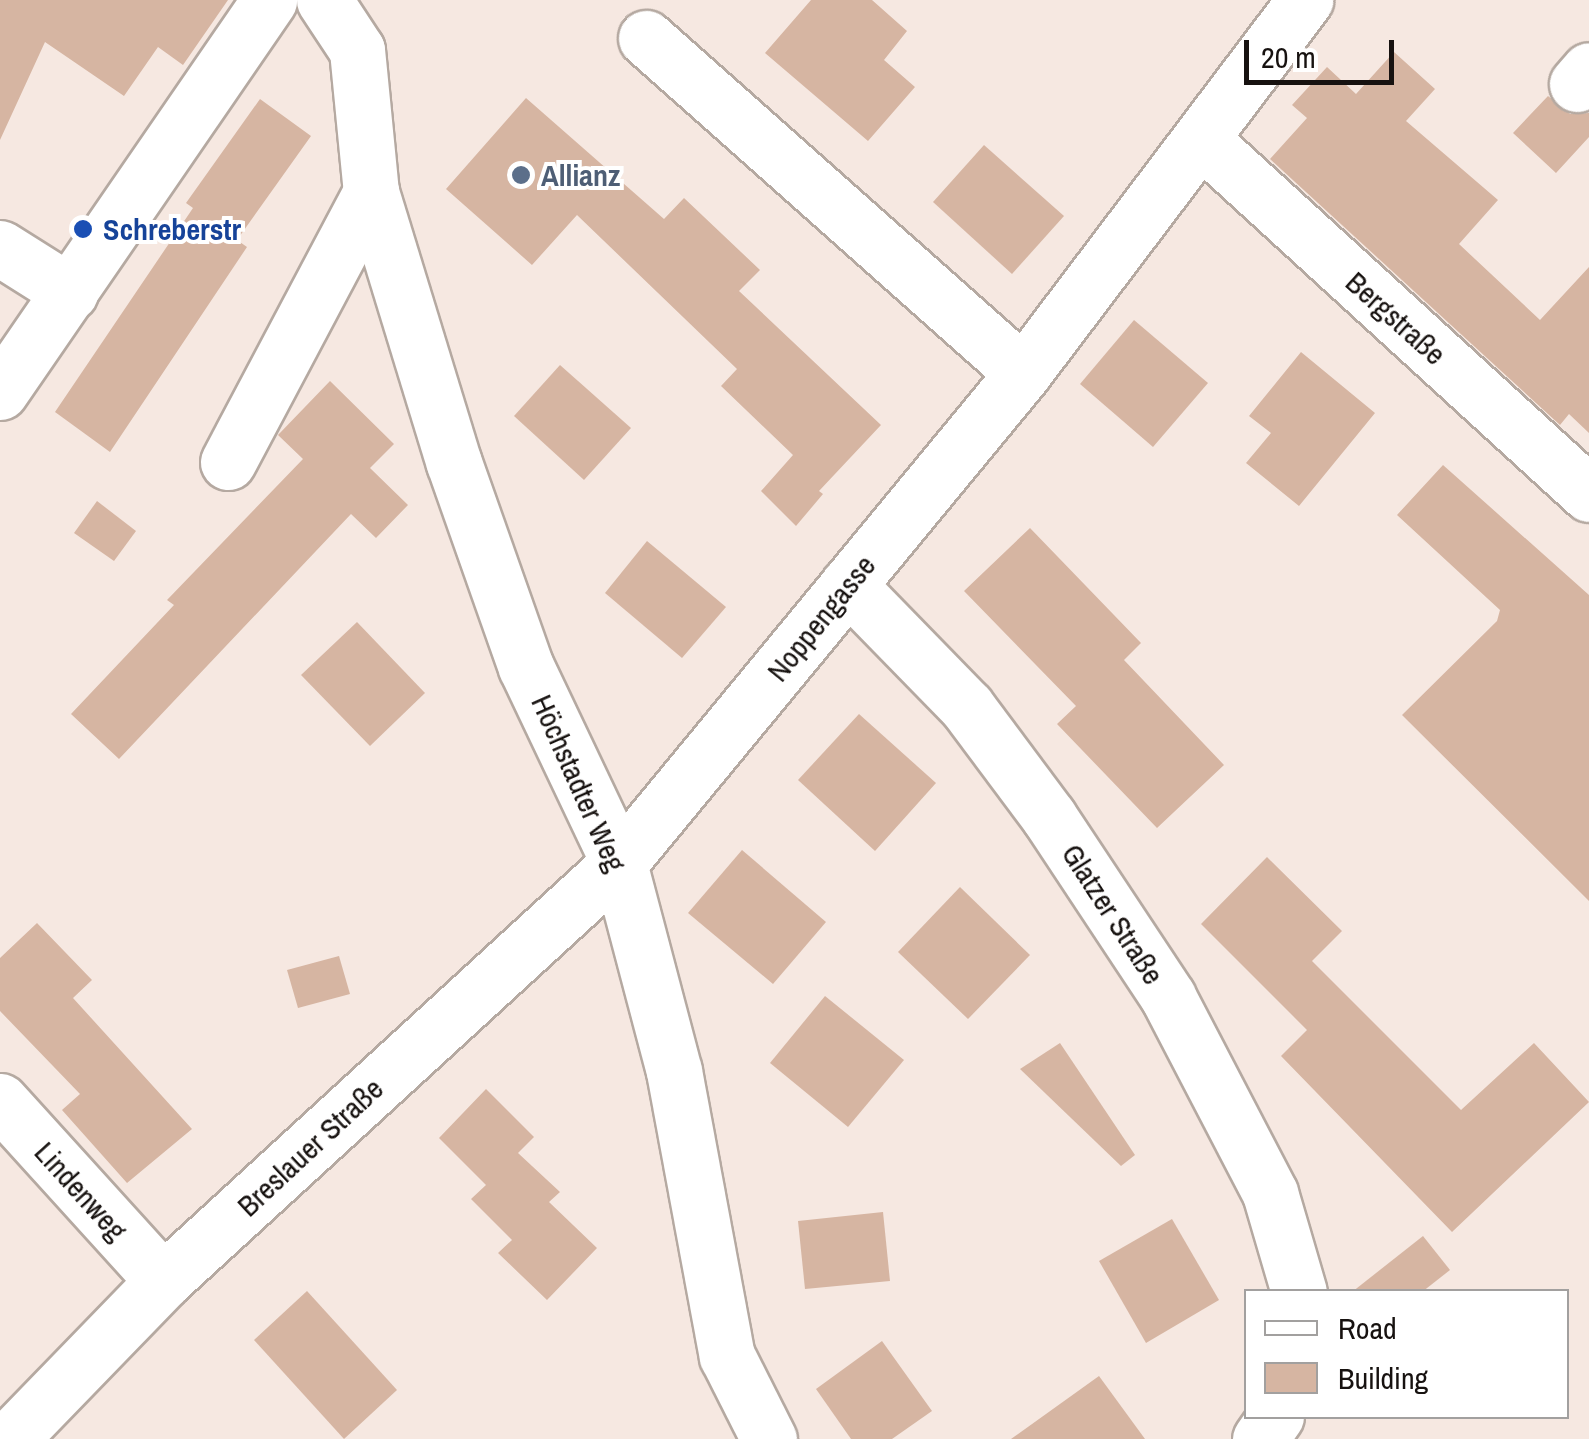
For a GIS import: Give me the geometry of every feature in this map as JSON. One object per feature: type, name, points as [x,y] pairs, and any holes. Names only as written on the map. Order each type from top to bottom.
[{"type":"street","points":[[0,392],[270,0]]},
{"type":"street","name":"Höchstadter Weg","points":[[324,0],[358,50],[370,192],[399,301],[526,667],[619,864],[674,1071],[726,1356],[769,1439]]},
{"type":"street","name":"Noppengasse","points":[[619,864],[1023,373],[1204,141],[1305,0]]},
{"type":"street","points":[[646,38],[1023,373]]},
{"type":"street","name":"Bergstraße","points":[[1204,141],[1589,494]]},
{"type":"street","points":[[228,462],[370,192]]},
{"type":"street","points":[[0,248],[70,292]]},
{"type":"street","name":"Glatzer Straße","points":[[848,585],[967,707],[1049,817],[1168,997],[1270,1193],[1298,1289]]},
{"type":"street","name":"Breslauer Straße","points":[[10,1439],[163,1282],[619,864]]},
{"type":"street","name":"Lindenweg","points":[[0,1100],[163,1282]]},
{"type":"building","points":[[0,0],[228,0],[183,65],[158,47],[124,96],[45,42],[0,140]]},
{"type":"building","points":[[811,0],[872,0],[907,31],[884,60],[915,87],[868,141],[765,53]]},
{"type":"building","points":[[1394,52],[1435,89],[1406,121],[1498,200],[1459,244],[1540,320],[1589,267],[1589,433],[1569,414],[1560,425],[1270,159],[1307,118],[1292,105],[1327,67],[1356,94]]},
{"type":"building","points":[[1548,96],[1570,114],[1589,113],[1589,137],[1556,173],[1513,133]]},
{"type":"building","points":[[526,98],[664,219],[684,198],[760,270],[739,291],[881,425],[819,491],[823,494],[796,526],[761,491],[793,455],[721,386],[737,369],[577,215],[532,265],[446,189]]},
{"type":"building","points":[[260,99],[311,136],[237,240],[247,247],[110,452],[55,412],[193,208],[186,203]]},
{"type":"building","points":[[984,145],[1064,216],[1012,274],[933,202]]},
{"type":"building","points":[[1134,320],[1208,383],[1153,447],[1080,384]]},
{"type":"building","points":[[1301,352],[1375,413],[1299,506],[1246,463],[1271,433],[1249,416]]},
{"type":"building","points":[[560,365],[631,428],[584,480],[514,416]]},
{"type":"building","points":[[330,381],[394,444],[370,468],[408,505],[376,538],[351,514],[119,759],[71,714],[174,605],[167,600],[303,459],[278,435]]},
{"type":"building","points":[[1443,465],[1589,595],[1589,901],[1402,715],[1497,621],[1500,610],[1397,515]]},
{"type":"building","points":[[97,501],[136,531],[114,561],[74,533]]},
{"type":"building","points":[[1030,528],[1141,643],[1124,660],[1224,765],[1157,828],[1057,724],[1076,706],[964,591]]},
{"type":"building","points":[[647,541],[726,607],[682,658],[605,593]]},
{"type":"building","points":[[357,622],[425,693],[370,746],[301,675]]},
{"type":"building","points":[[859,714],[936,783],[875,851],[798,780]]},
{"type":"building","points":[[742,850],[826,922],[773,984],[688,913]]},
{"type":"building","points":[[1267,857],[1342,931],[1312,961],[1461,1110],[1534,1043],[1589,1102],[1452,1232],[1281,1056],[1307,1030],[1201,924]]},
{"type":"building","points":[[960,887],[1030,955],[968,1019],[898,952]]},
{"type":"building","points":[[37,923],[92,980],[73,998],[192,1129],[127,1183],[62,1110],[80,1094],[0,1011],[0,958]]},
{"type":"building","points":[[339,956],[350,994],[298,1008],[287,970]]},
{"type":"building","points":[[825,996],[904,1060],[848,1127],[770,1063]]},
{"type":"building","points":[[1060,1043],[1135,1155],[1121,1166],[1020,1069]]},
{"type":"building","points":[[486,1089],[534,1137],[518,1153],[560,1192],[549,1202],[597,1248],[547,1300],[498,1253],[512,1240],[471,1199],[486,1185],[439,1138]]},
{"type":"building","points":[[883,1212],[890,1281],[805,1289],[798,1221]]},
{"type":"building","points":[[1172,1219],[1219,1300],[1146,1343],[1099,1261]]},
{"type":"building","points":[[1423,1236],[1450,1270],[1426,1289],[1356,1289]]},
{"type":"building","points":[[307,1291],[397,1390],[344,1439],[254,1340]]},
{"type":"building","points":[[882,1341],[932,1411],[892,1439],[851,1439],[816,1389]]},
{"type":"building","points":[[1099,1376],[1145,1439],[1011,1439]]},
{"type":"place","name":"Allianz","points":[[521,175]]},
{"type":"place","name":"Schreberstr","points":[[83,229]]}]
